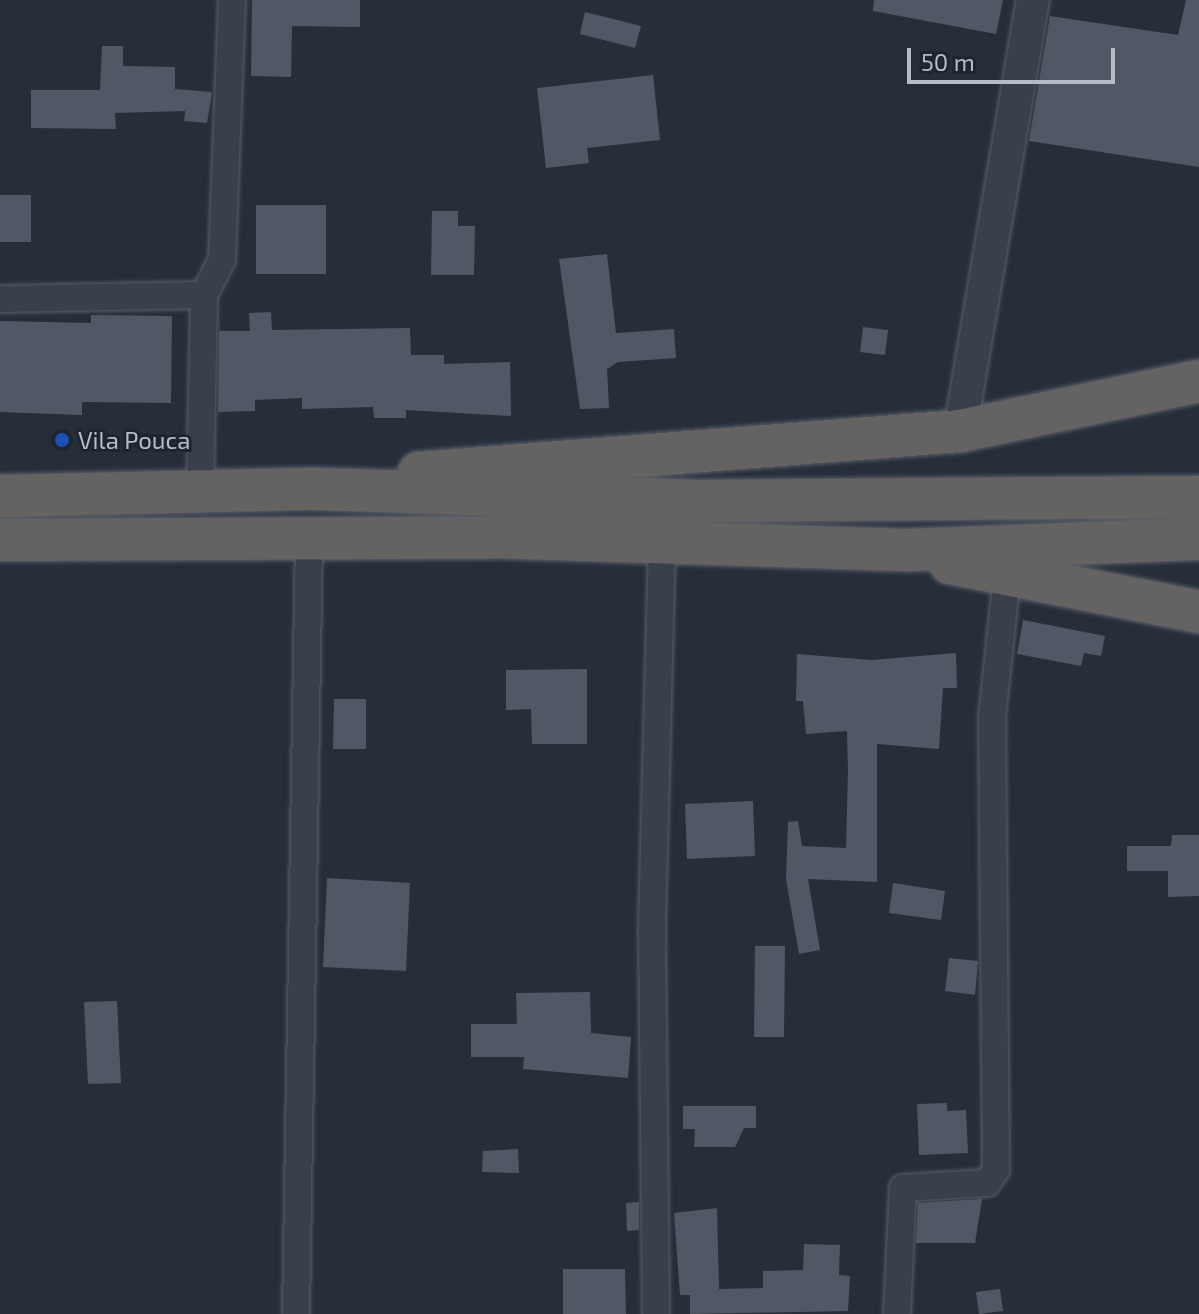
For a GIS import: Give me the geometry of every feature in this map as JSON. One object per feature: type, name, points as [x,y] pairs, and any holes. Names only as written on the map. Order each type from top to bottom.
[{"type":"highway","points":[[315,489],[482,463],[960,431],[1199,381]]},
{"type":"highway","points":[[0,496],[315,489],[699,501],[1199,497]]},
{"type":"highway","points":[[0,540],[309,536],[662,541],[907,550],[1199,539]]},
{"type":"highway","points":[[907,550],[1007,575],[1199,612]]},
{"type":"street","points":[[200,492],[204,295],[222,260],[232,0]]},
{"type":"street","points":[[960,431],[1033,0]]},
{"type":"street","points":[[0,299],[204,295]]},
{"type":"street","points":[[296,1314],[309,536]]},
{"type":"street","points":[[656,1314],[652,894],[662,541]]},
{"type":"street","points":[[897,1314],[903,1188],[987,1183],[996,1170],[992,718],[1007,575]]},
{"type":"building","points":[[252,0],[360,0],[360,27],[292,26],[291,77],[251,76]]},
{"type":"building","points":[[874,0],[1003,0],[996,34],[873,11]]},
{"type":"building","points":[[1186,0],[1199,0],[1199,167],[1029,141],[1050,16],[1178,35]]},
{"type":"building","points":[[585,12],[641,26],[635,48],[580,34]]},
{"type":"building","points":[[102,46],[123,46],[123,66],[175,67],[175,89],[212,92],[207,123],[184,121],[185,111],[115,113],[116,129],[31,128],[31,90],[100,90]]},
{"type":"building","points":[[653,75],[660,140],[587,148],[589,163],[546,168],[537,88]]},
{"type":"building","points":[[0,195],[31,195],[31,242],[0,242]]},
{"type":"building","points":[[256,205],[326,205],[326,274],[256,274]]},
{"type":"building","points":[[432,211],[458,211],[458,226],[475,226],[474,275],[431,275]]},
{"type":"building","points":[[607,254],[616,333],[674,329],[676,358],[618,362],[607,369],[609,408],[580,409],[559,259]]},
{"type":"building","points":[[271,312],[272,330],[410,328],[411,355],[444,355],[444,364],[510,362],[511,416],[406,410],[406,418],[374,418],[373,407],[302,409],[302,398],[255,400],[255,411],[218,412],[219,331],[250,331],[249,313]]},
{"type":"building","points":[[91,315],[172,316],[171,403],[82,402],[82,415],[0,412],[0,321],[91,323]]},
{"type":"building","points":[[863,327],[888,330],[885,355],[860,352]]},
{"type":"building","points":[[1023,620],[1105,636],[1101,656],[1084,653],[1081,666],[1017,654]]},
{"type":"building","points":[[956,653],[957,688],[943,688],[939,749],[877,744],[877,882],[808,879],[820,950],[799,954],[786,879],[788,822],[798,821],[802,846],[846,848],[848,769],[847,731],[806,734],[803,701],[796,701],[797,654],[871,660]]},
{"type":"building","points":[[587,669],[587,744],[532,744],[531,709],[506,710],[506,670]]},
{"type":"building","points":[[334,699],[366,699],[366,749],[333,749]]},
{"type":"building","points":[[753,801],[755,856],[687,859],[685,804]]},
{"type":"building","points":[[1172,835],[1199,835],[1199,896],[1168,897],[1168,871],[1127,871],[1127,846],[1171,846]]},
{"type":"building","points":[[327,878],[410,883],[406,971],[323,967]]},
{"type":"building","points":[[893,883],[945,891],[941,920],[889,913]]},
{"type":"building","points":[[755,946],[785,946],[784,1037],[754,1037]]},
{"type":"building","points":[[949,958],[978,961],[975,995],[945,991]]},
{"type":"building","points":[[590,992],[591,1033],[631,1037],[628,1078],[523,1069],[524,1057],[471,1057],[471,1024],[517,1024],[516,993]]},
{"type":"building","points":[[117,1001],[121,1083],[88,1084],[84,1002]]},
{"type":"building","points":[[947,1103],[947,1111],[966,1110],[968,1153],[919,1155],[917,1104]]},
{"type":"building","points":[[683,1106],[756,1106],[756,1128],[744,1128],[735,1147],[694,1147],[695,1129],[683,1129]]},
{"type":"building","points":[[518,1149],[519,1173],[482,1172],[483,1151]]},
{"type":"building","points":[[982,1199],[975,1243],[916,1243],[918,1203]]},
{"type":"building","points":[[639,1202],[639,1230],[627,1231],[626,1203]]},
{"type":"building","points":[[717,1208],[719,1289],[763,1288],[763,1271],[803,1270],[804,1244],[840,1245],[839,1275],[850,1276],[848,1311],[690,1314],[690,1295],[680,1295],[674,1213]]},
{"type":"building","points":[[563,1269],[625,1269],[626,1314],[563,1314]]},
{"type":"building","points":[[1000,1289],[1003,1311],[979,1314],[976,1292]]},
{"type":"place","name":"Vila Pouca","points":[[62,440]]}]
